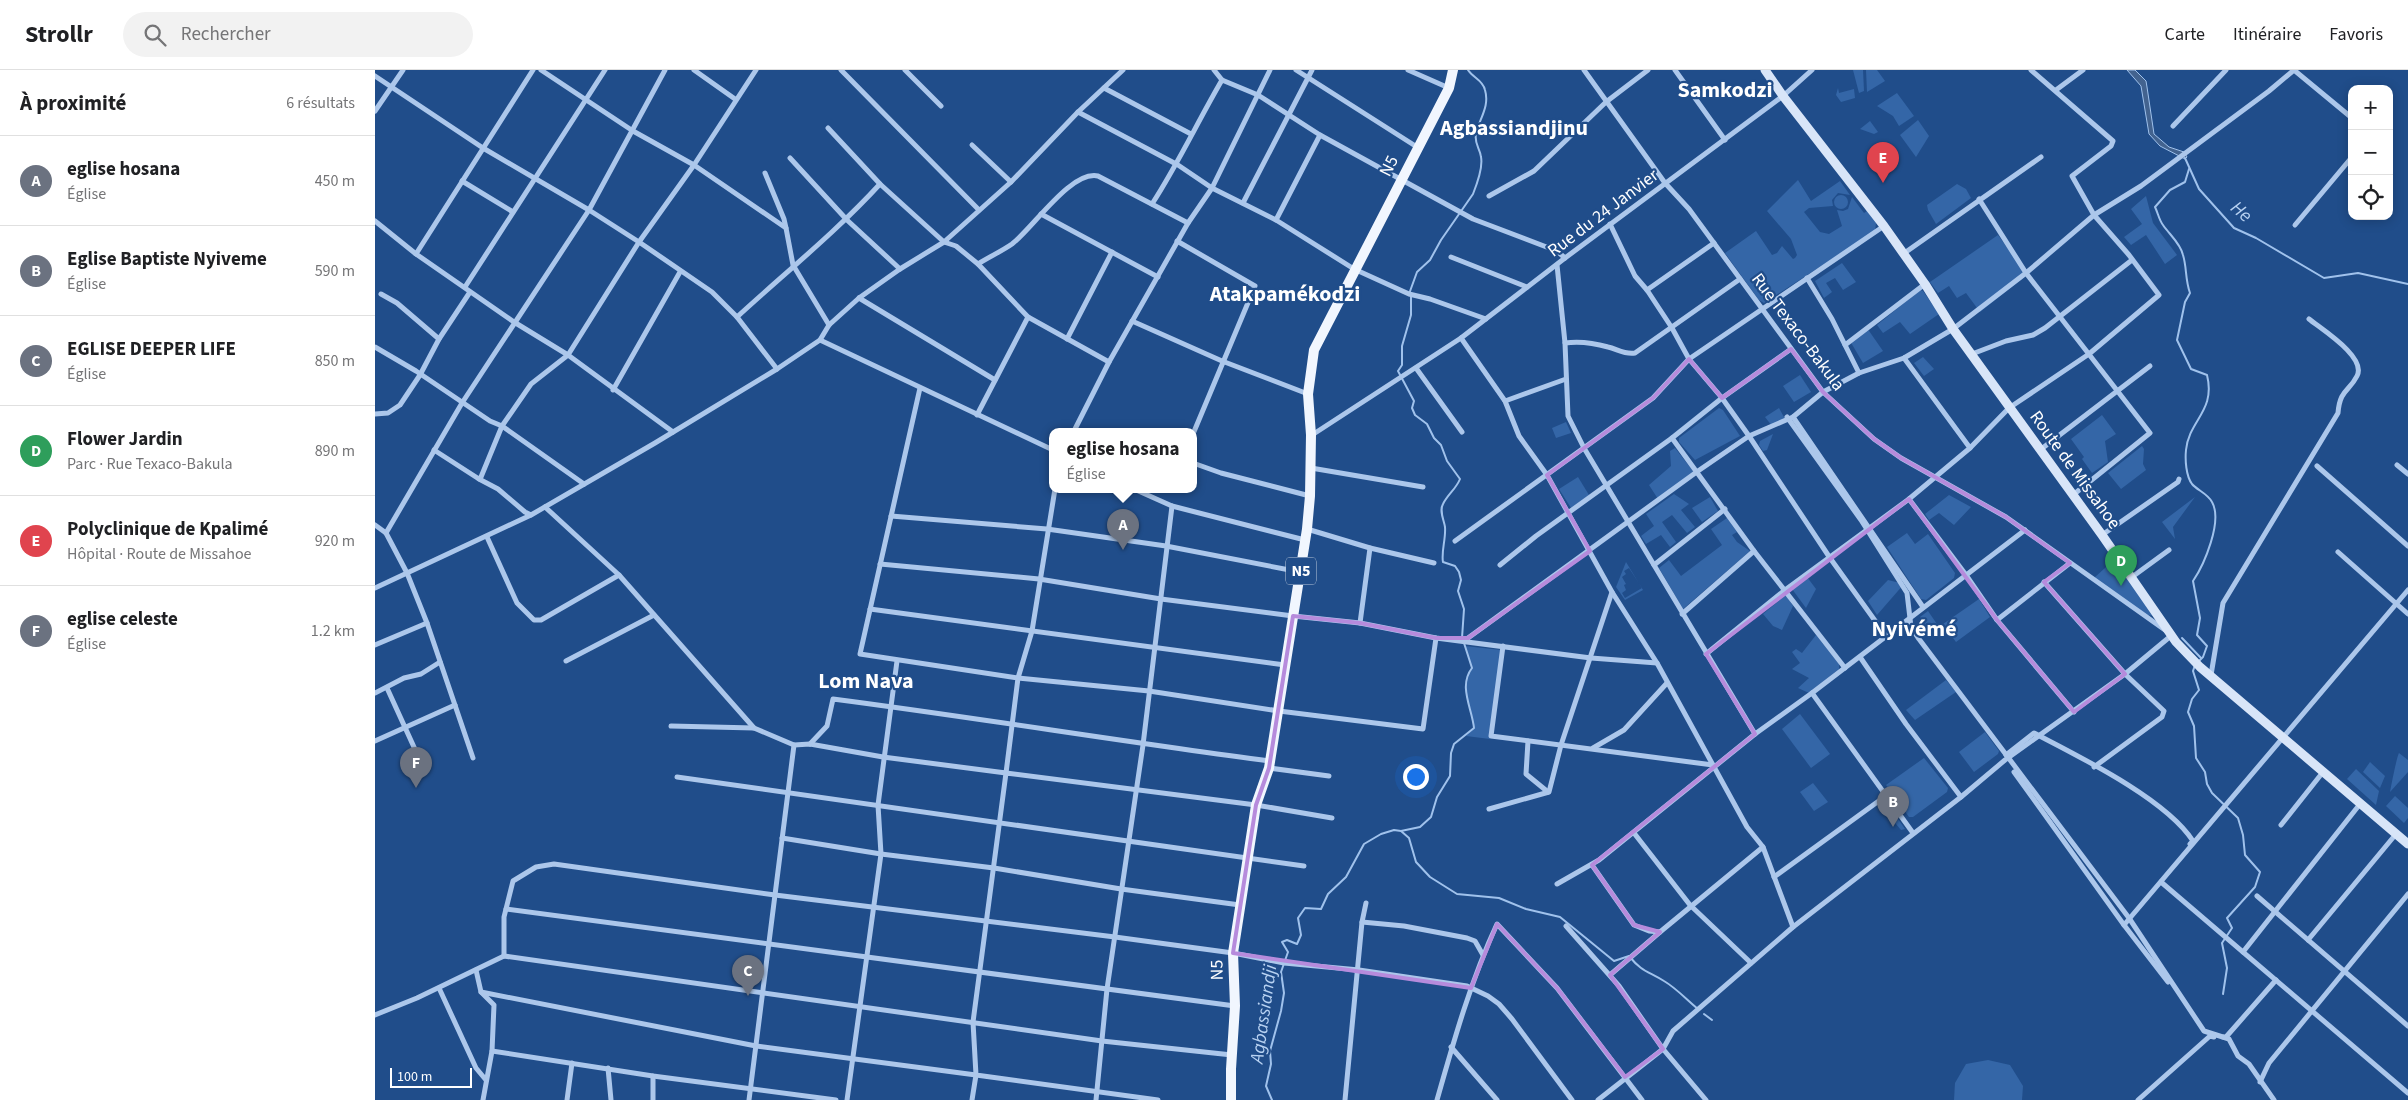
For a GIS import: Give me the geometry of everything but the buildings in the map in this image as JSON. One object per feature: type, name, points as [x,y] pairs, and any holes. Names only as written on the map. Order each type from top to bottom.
[{"type":"main road","name":"N5","points":[[1231,1100],[1231,1055],[1235,1006],[1233,953],[1256,805],[1270,765],[1307,529],[1311,468],[1308,394],[1314,350],[1354,269],[1449,88],[1453,70]]},
{"type":"main road","name":"Route de Missahoe","points":[[1765,70],[1884,226],[1925,284],[1953,329],[2103,535],[2172,636],[2197,664],[2408,844]]},
{"type":"street","points":[[375,111],[403,70]]},
{"type":"street","points":[[416,254],[533,70]]},
{"type":"street","points":[[541,70],[633,131],[693,165],[786,228]]},
{"type":"street","points":[[465,287],[605,70]]},
{"type":"street","points":[[386,533],[463,403],[514,322],[589,210],[665,70]]},
{"type":"street","points":[[694,70],[735,99]]},
{"type":"street","points":[[479,479],[502,426],[531,384],[568,355],[639,242],[693,165],[735,99],[757,70]]},
{"type":"street","points":[[841,70],[979,210]]},
{"type":"street","points":[[905,70],[941,106]]},
{"type":"street","points":[[375,588],[531,516],[777,369],[820,340],[829,324],[859,298],[900,268],[944,242],[1011,182],[1078,112],[1123,70]]},
{"type":"street","points":[[1214,70],[1222,80],[1258,96],[1289,114],[1320,136],[1473,219],[1557,251],[1565,258]]},
{"type":"street","points":[[1076,428],[1132,321],[1188,223],[1212,188],[1270,70]]},
{"type":"street","points":[[1296,70],[1417,147]]},
{"type":"street","points":[[1243,203],[1312,70]]},
{"type":"street","points":[[1408,70],[1449,88]]},
{"type":"street","name":"Rue Texaco-Bakula","points":[[1584,70],[1665,183],[1689,209],[1823,392],[1874,438],[1901,458],[2006,517],[2172,636]]},
{"type":"street","points":[[1489,196],[1534,171],[1607,102],[1648,70]]},
{"type":"street","points":[[1675,70],[1725,140]]},
{"type":"street","name":"Rue du 24 Janvier","points":[[1311,435],[1407,374],[1486,320],[1610,224],[1783,96],[1812,70]]},
{"type":"street","points":[[1706,654],[1785,590],[1909,499],[1932,477],[1970,448],[2009,408],[2089,354],[2159,295],[2094,215],[2072,176],[2111,146],[2113,141],[2031,70]]},
{"type":"street","points":[[2056,90],[2083,70]]},
{"type":"street","points":[[2173,126],[2227,70]]},
{"type":"street","points":[[1462,640],[1468,638],[1749,436],[1793,417],[1823,392],[1859,373],[1905,358],[1953,329],[2026,273],[2094,215],[2141,186],[2269,91],[2294,70],[2348,115]]},
{"type":"street","points":[[375,76],[391,89],[436,115],[483,148],[589,210],[639,242],[712,292],[737,317],[777,369]]},
{"type":"street","points":[[1152,204],[1178,165],[1191,134],[1222,80]]},
{"type":"street","points":[[1104,88],[1191,134]]},
{"type":"street","points":[[1078,112],[1178,165],[1212,188],[1276,220],[1354,269],[1409,294],[1430,298],[1486,320]]},
{"type":"street","points":[[828,128],[881,184],[944,242],[957,246],[978,264],[1028,317],[1109,362]]},
{"type":"street","points":[[1276,220],[1320,136]]},
{"type":"street","points":[[972,145],[1011,182]]},
{"type":"street","points":[[1903,254],[2041,157]]},
{"type":"street","points":[[790,158],[847,220],[900,268]]},
{"type":"street","points":[[2295,225],[2348,162]]},
{"type":"street","points":[[765,173],[784,219],[793,265],[829,324]]},
{"type":"street","points":[[978,264],[1011,244],[1081,178],[1091,174],[1188,223]]},
{"type":"street","points":[[462,181],[513,212]]},
{"type":"street","points":[[737,317],[793,265],[847,220],[881,184]]},
{"type":"street","points":[[1979,199],[2026,273],[2150,434],[2073,495]]},
{"type":"street","points":[[1041,214],[1158,277]]},
{"type":"street","points":[[375,221],[416,254],[470,292],[494,306],[514,322],[568,355],[613,390],[673,432]]},
{"type":"street","points":[[1610,224],[1635,276],[1647,290],[1672,328],[1689,359],[1722,398],[1749,436],[1830,558],[1885,636]]},
{"type":"street","points":[[1455,541],[1653,398],[1689,359],[1884,226]]},
{"type":"street","points":[[1177,242],[1255,286],[1195,428]]},
{"type":"street","points":[[1647,290],[1714,243]]},
{"type":"street","points":[[1067,339],[1112,252]]},
{"type":"street","points":[[1451,257],[1527,287]]},
{"type":"street","points":[[1972,354],[2006,341],[2033,335],[2045,328],[2059,315],[2132,260]]},
{"type":"street","points":[[1557,265],[1565,343],[1568,416],[1584,448],[1755,734]]},
{"type":"street","points":[[613,390],[681,272]]},
{"type":"street","points":[[1807,278],[1833,319],[1859,373]]},
{"type":"street","points":[[1565,343],[1584,343],[1630,354],[1641,351],[1741,279]]},
{"type":"street","points":[[1845,345],[1925,284]]},
{"type":"street","points":[[375,414],[388,413],[395,410],[420,375],[439,339],[470,292]]},
{"type":"street","points":[[381,294],[397,303],[439,339]]},
{"type":"street","points":[[859,298],[995,380]]},
{"type":"street","points":[[977,415],[1028,317]]},
{"type":"street","points":[[2211,675],[2223,603],[2338,413],[2343,392],[2357,376],[2359,370],[2355,357],[2309,319]]},
{"type":"street","points":[[1132,321],[1222,361],[1308,394]]},
{"type":"street","points":[[1461,338],[1505,401],[1519,436],[1547,475],[1612,592],[1657,663],[1747,826],[1763,847],[1793,927]]},
{"type":"street","points":[[820,340],[1049,448]]},
{"type":"street","points":[[375,347],[490,421],[502,426],[584,484]]},
{"type":"street","points":[[1500,565],[1536,536],[1673,438],[1722,398],[1791,348]]},
{"type":"street","points":[[1905,358],[1970,448]]},
{"type":"street","points":[[2040,450],[2150,366]]},
{"type":"street","points":[[1416,368],[1462,432]]},
{"type":"street","points":[[1505,401],[1566,379]]},
{"type":"street","points":[[920,388],[860,654],[1018,678],[1149,691],[1279,711],[1423,729],[1436,638]]},
{"type":"street","points":[[1787,416],[1861,520],[1907,593],[1911,627],[2124,925],[2210,1036],[2226,1038],[2276,980]]},
{"type":"street","points":[[1793,417],[1870,526],[1923,607]]},
{"type":"street","points":[[1673,438],[1754,550],[1845,668]]},
{"type":"street","points":[[434,450],[479,479],[498,488],[531,516]]},
{"type":"street","points":[[1197,464],[1221,473],[1310,496]]},
{"type":"street","points":[[2397,465],[2408,474]]},
{"type":"street","points":[[2317,466],[2408,546]]},
{"type":"street","points":[[1311,468],[1423,487]]},
{"type":"street","points":[[2103,535],[2178,482],[2179,479]]},
{"type":"street","points":[[971,1100],[976,1075],[973,1022],[994,868],[998,821],[1018,678],[1032,631],[1054,493]]},
{"type":"street","points":[[1143,493],[1172,506],[1305,540]]},
{"type":"street","points":[[1909,499],[1966,574],[1997,620],[2073,712]]},
{"type":"street","points":[[1096,1100],[1107,988],[1143,744],[1153,646],[1161,599],[1172,506]]},
{"type":"street","points":[[545,507],[619,575],[754,728]]},
{"type":"street","points":[[1654,565],[1725,509]]},
{"type":"street","points":[[891,516],[1047,529],[1166,546],[1301,572]]},
{"type":"street","points":[[375,525],[386,533],[407,573],[427,623],[473,758]]},
{"type":"street","points":[[1307,529],[1370,548],[1434,563]]},
{"type":"street","points":[[1557,884],[1592,865],[1634,833],[1713,766],[1860,657],[2025,530]]},
{"type":"street","points":[[487,537],[517,603],[533,620],[541,620],[619,575]]},
{"type":"street","points":[[1360,623],[1370,548]]},
{"type":"street","points":[[1682,614],[1754,550]]},
{"type":"street","points":[[2132,576],[2169,550]]},
{"type":"street","points":[[2338,552],[2408,614]]},
{"type":"street","points":[[1997,620],[2070,563]]},
{"type":"street","points":[[879,564],[1039,579],[1161,599],[1360,623],[1436,638],[1591,658],[1657,663]]},
{"type":"street","points":[[2044,582],[2125,674],[2164,712],[2163,715],[2094,767]]},
{"type":"street","points":[[2124,925],[2408,590]]},
{"type":"street","points":[[1548,792],[1561,745],[1612,592]]},
{"type":"street","points":[[870,609],[1286,665]]},
{"type":"street","points":[[566,661],[654,615]]},
{"type":"street","points":[[1906,621],[2005,758],[2129,918],[2204,1031],[2229,1039],[2239,1056],[2249,1064],[2275,1100]]},
{"type":"street","points":[[375,645],[427,623]]},
{"type":"street","points":[[2005,758],[2042,735],[2125,674],[2172,636]]},
{"type":"street","points":[[1503,646],[1491,736],[1593,748],[1713,766]]},
{"type":"street","points":[[1860,657],[1906,724],[1961,797]]},
{"type":"street","points":[[847,1100],[875,907],[881,854],[878,805],[897,661]]},
{"type":"street","points":[[375,693],[404,678],[421,674],[440,662]]},
{"type":"street","points":[[1593,748],[1624,730],[1667,683]]},
{"type":"street","points":[[387,688],[424,769]]},
{"type":"street","points":[[1812,693],[1913,833]]},
{"type":"street","points":[[810,744],[827,726],[833,699],[1012,723],[1329,776]]},
{"type":"street","points":[[375,741],[455,705]]},
{"type":"street","points":[[671,726],[754,728],[795,745],[810,744],[883,757],[1256,805],[1332,818]]},
{"type":"street","points":[[1597,1100],[1663,1050],[1673,1031],[1793,927],[1961,797],[2035,732],[2131,787],[2183,826],[2193,841],[2161,882],[2129,918]]},
{"type":"street","points":[[2042,735],[2144,795],[2177,820]]},
{"type":"street","points":[[1528,741],[1526,774],[1548,792]]},
{"type":"street","points":[[749,1100],[795,745]]},
{"type":"street","points":[[2281,825],[2323,772]]},
{"type":"street","points":[[677,777],[998,821],[1129,842],[1304,866]]},
{"type":"street","points":[[1489,809],[1548,792]]},
{"type":"street","points":[[1774,876],[1887,795]]},
{"type":"street","points":[[2243,952],[2360,804]]},
{"type":"street","points":[[1634,833],[1690,905],[1751,963]]},
{"type":"street","points":[[2308,940],[2396,834]]},
{"type":"street","points":[[782,838],[881,854],[994,868],[1121,889],[1240,905]]},
{"type":"street","points":[[1610,975],[1690,905],[1763,847]]},
{"type":"street","points":[[504,956],[506,909],[513,881],[543,864],[612,871],[775,895],[1115,937],[1233,953],[1284,963],[1359,970],[1471,988],[1499,1004],[1572,1100]]},
{"type":"street","points":[[1592,865],[1634,925],[1649,931],[1661,932]]},
{"type":"street","points":[[2161,882],[2408,1093]]},
{"type":"street","points":[[2275,1100],[2260,1082],[2269,1063],[2408,894]]},
{"type":"street","points":[[2257,896],[2408,1026]]},
{"type":"street","points":[[1345,1100],[1359,970],[1362,922],[1366,903]]},
{"type":"street","points":[[506,909],[1235,1006]]},
{"type":"street","points":[[1362,922],[1404,926],[1467,938],[1475,941],[1483,954]]},
{"type":"street","points":[[1437,1100],[1451,1047],[1471,988],[1483,954],[1497,924],[1557,988],[1642,1100]]},
{"type":"street","points":[[1566,926],[1610,975],[1663,1050],[1706,1100]]},
{"type":"street","points":[[375,1015],[439,988],[504,956],[1102,1042],[1231,1055]]},
{"type":"street","points":[[476,970],[481,992],[494,1005],[492,1051],[483,1100]]},
{"type":"street","points":[[439,988],[476,1068],[486,1080]]},
{"type":"street","points":[[481,992],[756,1046],[1158,1100]]},
{"type":"street","points":[[2138,1100],[2210,1036]]},
{"type":"street","points":[[1451,1047],[1497,1100]]},
{"type":"street","points":[[492,1051],[653,1076],[750,1087],[836,1100]]},
{"type":"street","points":[[567,1100],[571,1063]]},
{"type":"street","points":[[609,1068],[611,1100]]},
{"type":"street","points":[[653,1076],[653,1100]]},
{"type":"highlighted area","points":[[1791,349],[1823,392],[1874,439],[1901,458],[2006,517],[2070,563],[2044,582],[2125,674],[2074,712],[1997,620],[1909,499],[1706,654],[1755,734],[1592,865],[1634,925],[1660,932],[1610,975],[1663,1049],[1625,1077],[1557,988],[1497,924],[1471,988],[1233,953],[1256,805],[1269,768],[1293,616],[1360,623],[1436,638],[1468,638],[1590,551],[1547,475],[1653,398],[1689,359],[1722,398]]},
{"type":"shaded area","points":[[1853,70],[1863,70],[1864,91],[1859,93]]},
{"type":"shaded area","points":[[1866,70],[1877,70],[1885,81],[1867,92]]},
{"type":"shaded area","points":[[2127,70],[2135,70],[2146,81],[2154,134],[2169,147],[2184,152],[2187,157],[2185,159],[2160,146],[2149,134],[2141,86]]},
{"type":"shaded area","points":[[1838,88],[1839,93],[1854,89],[1855,98],[1841,102],[1836,95]]},
{"type":"shaded area","points":[[1897,93],[1914,116],[1899,126],[1893,116],[1877,106]]},
{"type":"shaded area","points":[[1918,120],[1929,136],[1916,157],[1900,135]]},
{"type":"shaded area","points":[[1870,121],[1878,132],[1874,134],[1860,129]]},
{"type":"shaded area","points":[[1798,180],[1811,201],[1840,181],[1850,195],[1838,193],[1832,200],[1833,206],[1809,208],[1804,212],[1820,232],[1829,234],[1842,226],[1837,210],[1843,211],[1848,209],[1852,197],[1864,213],[1867,211],[1876,223],[1875,231],[1764,303],[1759,300],[1725,253],[1756,231],[1772,255],[1777,253],[1782,246],[1793,259],[1795,258],[1797,255],[1791,239],[1767,211]]},
{"type":"shaded area","points":[[1957,184],[1966,189],[1971,198],[1936,224],[1927,205]]},
{"type":"shaded area","points":[[1841,195],[1846,197],[1848,202],[1846,207],[1841,209],[1836,207],[1834,202],[1836,197]]},
{"type":"shaded area","points":[[2146,196],[2153,223],[2177,255],[2165,264],[2146,235],[2131,245],[2124,237],[2142,224],[2131,209]]},
{"type":"shaded area","points":[[1998,235],[2027,275],[1980,312],[1966,293],[1957,298],[1949,286],[1938,293],[1930,282]]},
{"type":"shaded area","points":[[1842,263],[1856,282],[1843,290],[1835,278],[1826,283],[1832,292],[1824,298],[1815,281]]},
{"type":"shaded area","points":[[1920,290],[1923,291],[1939,314],[1910,334],[1900,322],[1883,333],[1877,325]]},
{"type":"shaded area","points":[[1867,328],[1883,351],[1863,363],[1850,341]]},
{"type":"shaded area","points":[[1923,357],[1934,369],[1924,376],[1914,363]]},
{"type":"shaded area","points":[[1800,375],[1811,392],[1794,402],[1783,386]]},
{"type":"shaded area","points":[[1719,408],[1723,410],[1740,436],[1695,460],[1679,442],[1679,438]]},
{"type":"shaded area","points":[[1779,408],[1785,419],[1772,426],[1765,417]]},
{"type":"shaded area","points":[[2102,415],[2116,434],[2105,441],[2108,462],[2092,473],[2082,459],[2084,457],[2071,439]]},
{"type":"shaded area","points":[[1566,422],[1571,433],[1556,438],[1552,428]]},
{"type":"shaded area","points":[[1773,434],[1767,450],[1763,451],[1759,445],[1760,441]]},
{"type":"shaded area","points":[[2142,446],[2144,449],[2143,464],[2146,470],[2121,489],[2108,473]]},
{"type":"shaded area","points":[[1675,448],[1693,471],[1693,475],[1658,499],[1649,485],[1671,466],[1670,451]]},
{"type":"shaded area","points":[[1578,477],[1589,495],[1571,508],[1559,489]]},
{"type":"shaded area","points":[[1674,494],[1689,504],[1681,510],[1695,527],[1687,533],[1672,515],[1662,522],[1676,542],[1670,547],[1661,535],[1646,544],[1641,536],[1654,526],[1646,514]]},
{"type":"shaded area","points":[[1949,495],[1971,507],[1954,525],[1939,513],[1929,520],[1925,514]]},
{"type":"shaded area","points":[[1710,497],[1718,511],[1702,522],[1692,508]]},
{"type":"shaded area","points":[[2195,497],[2173,527],[2175,539],[2162,522]]},
{"type":"shaded area","points":[[1727,518],[1737,532],[1732,535],[1737,542],[1750,551],[1683,609],[1659,568],[1669,560],[1681,576],[1722,545],[1711,529]]},
{"type":"shaded area","points":[[1907,533],[1915,544],[1928,534],[1955,573],[1954,578],[1926,600],[1921,599],[1887,547]]},
{"type":"shaded area","points":[[2116,558],[2158,616],[2145,615],[2094,578]]},
{"type":"shaded area","points":[[1626,562],[1639,583],[1629,568],[1624,571],[1626,574],[1622,577],[1626,584],[1624,585],[1626,590],[1622,593],[1625,598],[1642,588],[1643,590],[1625,600],[1616,587]]},
{"type":"shaded area","points":[[1807,577],[1816,589],[1806,608],[1792,589]]},
{"type":"shaded area","points":[[1888,580],[1904,584],[1877,615],[1868,601]]},
{"type":"shaded area","points":[[1786,595],[1793,606],[1782,630],[1773,626],[1763,614]]},
{"type":"shaded area","points":[[1979,599],[1990,617],[1956,642],[1943,624]]},
{"type":"shaded area","points":[[1928,611],[1939,627],[1930,634],[1920,617]]},
{"type":"shaded area","points":[[1816,635],[1839,664],[1839,669],[1809,693],[1798,688],[1809,678],[1792,669],[1800,663],[1792,652],[1796,649],[1802,653]]},
{"type":"shaded area","points":[[1465,646],[1501,650],[1490,739],[1466,736],[1474,728],[1466,690],[1466,682],[1472,668]]},
{"type":"shaded area","points":[[1946,680],[1956,692],[1915,720],[1906,710]]},
{"type":"shaded area","points":[[1800,714],[1830,754],[1811,768],[1782,729]]},
{"type":"shaded area","points":[[1985,732],[1999,751],[1998,754],[1974,772],[1959,752]]},
{"type":"shaded area","points":[[2399,753],[2408,760],[2408,772],[2390,792],[2396,765]]},
{"type":"shaded area","points":[[1924,758],[1948,788],[1947,792],[1913,817],[1909,817],[1886,785]]},
{"type":"shaded area","points":[[2370,762],[2385,776],[2380,788],[2363,772]]},
{"type":"shaded area","points":[[2356,769],[2379,791],[2376,805],[2347,779]]},
{"type":"shaded area","points":[[1813,783],[1828,802],[1814,811],[1800,792]]},
{"type":"shaded area","points":[[2395,796],[2408,808],[2408,818],[2404,823],[2386,806]]},
{"type":"shaded area","points":[[1887,803],[1905,829],[1901,830],[1880,805]]},
{"type":"shaded area","points":[[1988,1060],[2010,1065],[2023,1086],[2022,1100],[1954,1100],[1955,1083],[1966,1064]]},
{"type":"waterway","name":"Agbassiandji","points":[[1409,294],[1417,272],[1430,260],[1441,240],[1473,194],[1479,176],[1481,161],[1476,137],[1485,107],[1486,96],[1482,84],[1468,70]]},
{"type":"waterway","name":"He","points":[[2185,158],[2199,189],[2234,228],[2256,238],[2324,278],[2358,273],[2408,284]]},
{"type":"waterway","points":[[2189,169],[2185,182],[2170,190],[2155,207],[2162,223],[2182,251],[2190,293],[2185,302],[2177,340],[2191,369],[2207,375],[2209,387],[2205,407],[2188,440],[2186,450],[2188,477],[2192,484],[2210,499],[2215,510],[2214,531],[2211,543],[2193,581],[2200,618],[2197,635],[2207,646],[2203,657],[2198,662]]},
{"type":"waterway","name":"Agbassiandji","points":[[1411,295],[1411,315],[1402,346],[1402,365],[1398,371],[1414,401],[1412,408],[1415,415],[1427,424],[1434,438],[1441,445],[1447,461],[1460,479],[1445,500],[1441,510],[1445,527],[1443,562],[1455,566],[1461,580],[1458,591],[1464,609],[1462,638]]},
{"type":"waterway","points":[[2182,638],[2201,658]]},
{"type":"waterway","name":"Agbassiandji","points":[[1272,1100],[1266,1086],[1271,1064],[1270,1051],[1284,993],[1281,972],[1288,952],[1282,942],[1287,940],[1297,944],[1301,935],[1298,918],[1305,908],[1321,909],[1328,894],[1346,877],[1364,844],[1381,834],[1394,830],[1401,831],[1420,827],[1431,817],[1437,797],[1450,776],[1451,753],[1454,744],[1474,728],[1466,690],[1466,682],[1472,668],[1464,643]]},
{"type":"waterway","points":[[2195,665],[2193,671],[2199,690],[2192,699],[2188,712],[2194,726],[2196,758],[2205,772],[2207,784],[2212,793],[2238,818],[2243,835],[2245,855],[2260,872],[2255,887],[2227,918],[2232,928],[2222,943],[2227,968],[2223,994]]},
{"type":"waterway","points":[[1401,831],[1409,838],[1416,862],[1430,877],[1457,894],[1499,898],[1526,909],[1560,917],[1614,961],[1629,956],[1642,968],[1668,984],[1698,1009]]},
{"type":"waterway","points":[[1704,1014],[1712,1020]]},
{"type":"place","name":"Polyclinique de Kpalimé","points":[[1883,183]]},
{"type":"place","name":"eglise hosana","points":[[1123,550]]},
{"type":"place","name":"Flower Jardin","points":[[2121,586]]},
{"type":"place","name":"eglise celeste","points":[[416,788]]},
{"type":"place","name":"Eglise Baptiste Nyiveme","points":[[1893,827]]},
{"type":"place","name":"EGLISE DEEPER LIFE","points":[[748,996]]},
{"type":"district","name":"Samkodzi","points":[[1725,90]]},
{"type":"district","name":"Agbassiandjinu","points":[[1514,128]]},
{"type":"district","name":"Atakpamékodzi","points":[[1285,294]]},
{"type":"district","name":"Nyivémé","points":[[1914,629]]},
{"type":"district","name":"Lom Nava","points":[[866,681]]}]
